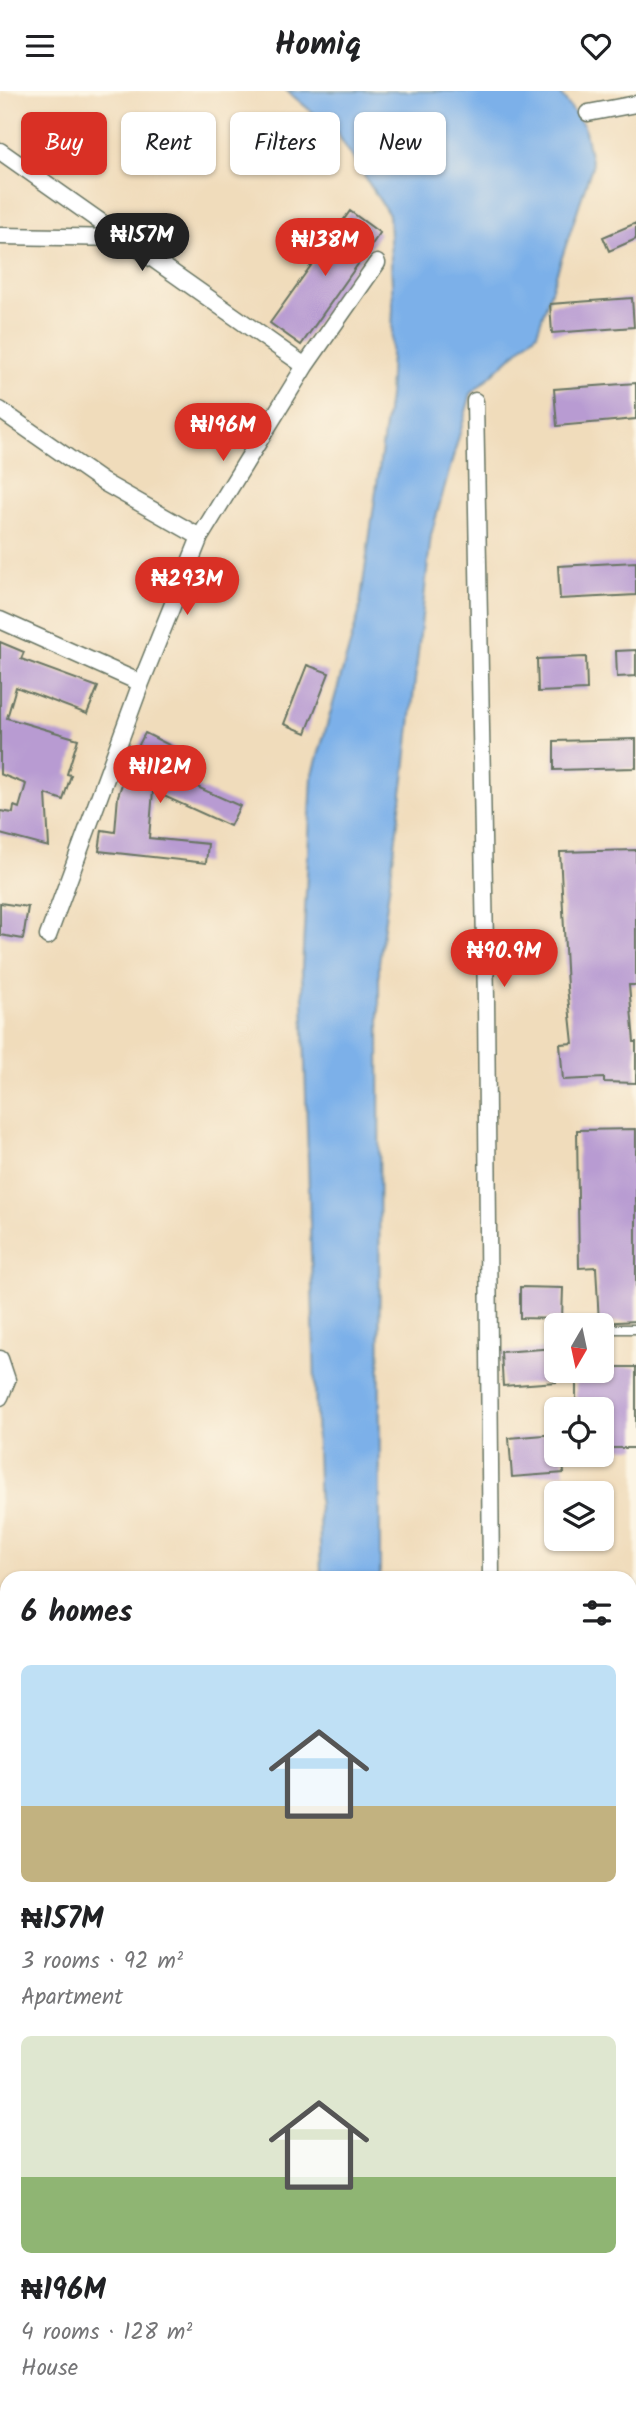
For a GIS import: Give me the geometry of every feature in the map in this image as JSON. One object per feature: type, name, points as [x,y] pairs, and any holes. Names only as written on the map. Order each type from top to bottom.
[{"type":"street","points":[[588,113],[625,101]]},
{"type":"street","points":[[0,151],[305,366]]},
{"type":"street","points":[[0,236],[125,238]]},
{"type":"street","points":[[48,936],[141,683],[200,537],[305,366],[377,263]]},
{"type":"street","points":[[475,401],[486,972],[491,1571]]},
{"type":"street","points":[[0,410],[103,482],[200,537]]},
{"type":"street","points":[[0,620],[141,683]]},
{"type":"street","points":[[0,1359],[6,1380],[0,1397]]},
{"type":"lane","points":[[614,1329],[636,1329]]},
{"type":"water","points":[[287,91],[561,91],[584,126],[592,166],[537,333],[471,394],[431,535],[405,771],[379,963],[380,1571],[321,1571],[302,968],[312,777],[359,613],[389,397],[393,307],[389,215],[364,175],[446,175],[446,112],[354,112],[354,160],[340,138],[340,112],[312,112]]},
{"type":"building","points":[[350,211],[380,233],[301,345],[270,323]]},
{"type":"building","points":[[636,223],[636,239],[609,251],[603,237]]},
{"type":"building","points":[[632,298],[634,327],[552,333],[550,304]]},
{"type":"building","points":[[636,383],[636,419],[557,426],[554,389]]},
{"type":"building","points":[[636,562],[636,595],[560,599],[558,566]]},
{"type":"building","points":[[0,642],[24,652],[21,659],[98,687],[87,714],[16,687],[7,718],[78,739],[67,774],[71,775],[63,800],[46,794],[49,847],[0,834],[0,811],[13,813],[14,806],[19,808],[26,784],[0,774]]},
{"type":"building","points":[[636,650],[636,676],[617,677],[616,651]]},
{"type":"building","points":[[586,657],[587,690],[538,692],[537,659]]},
{"type":"building","points":[[307,665],[329,673],[306,733],[284,724]]},
{"type":"building","points":[[145,733],[189,755],[177,778],[240,806],[230,826],[153,791],[149,838],[208,844],[206,863],[99,851],[102,830],[115,832],[118,796],[128,766]]},
{"type":"building","points":[[636,739],[636,768],[554,770],[554,741]]},
{"type":"building","points":[[636,850],[636,985],[629,985],[636,1042],[636,1083],[604,1082],[604,1078],[563,1080],[560,1044],[573,1043],[567,987],[560,852]]},
{"type":"building","points":[[0,903],[28,907],[23,939],[0,935]]},
{"type":"building","points":[[636,1129],[636,1321],[614,1322],[614,1313],[598,1313],[596,1267],[579,1268],[577,1130]]},
{"type":"building","points":[[520,1287],[563,1288],[562,1313],[544,1313],[544,1319],[520,1318]]},
{"type":"building","points":[[544,1349],[544,1383],[503,1386],[501,1352]]},
{"type":"building","points":[[614,1367],[636,1367],[636,1448],[614,1448],[614,1397],[576,1397],[576,1383],[614,1383]]},
{"type":"building","points":[[544,1435],[544,1467],[563,1467],[564,1473],[512,1477],[509,1438]]}]
